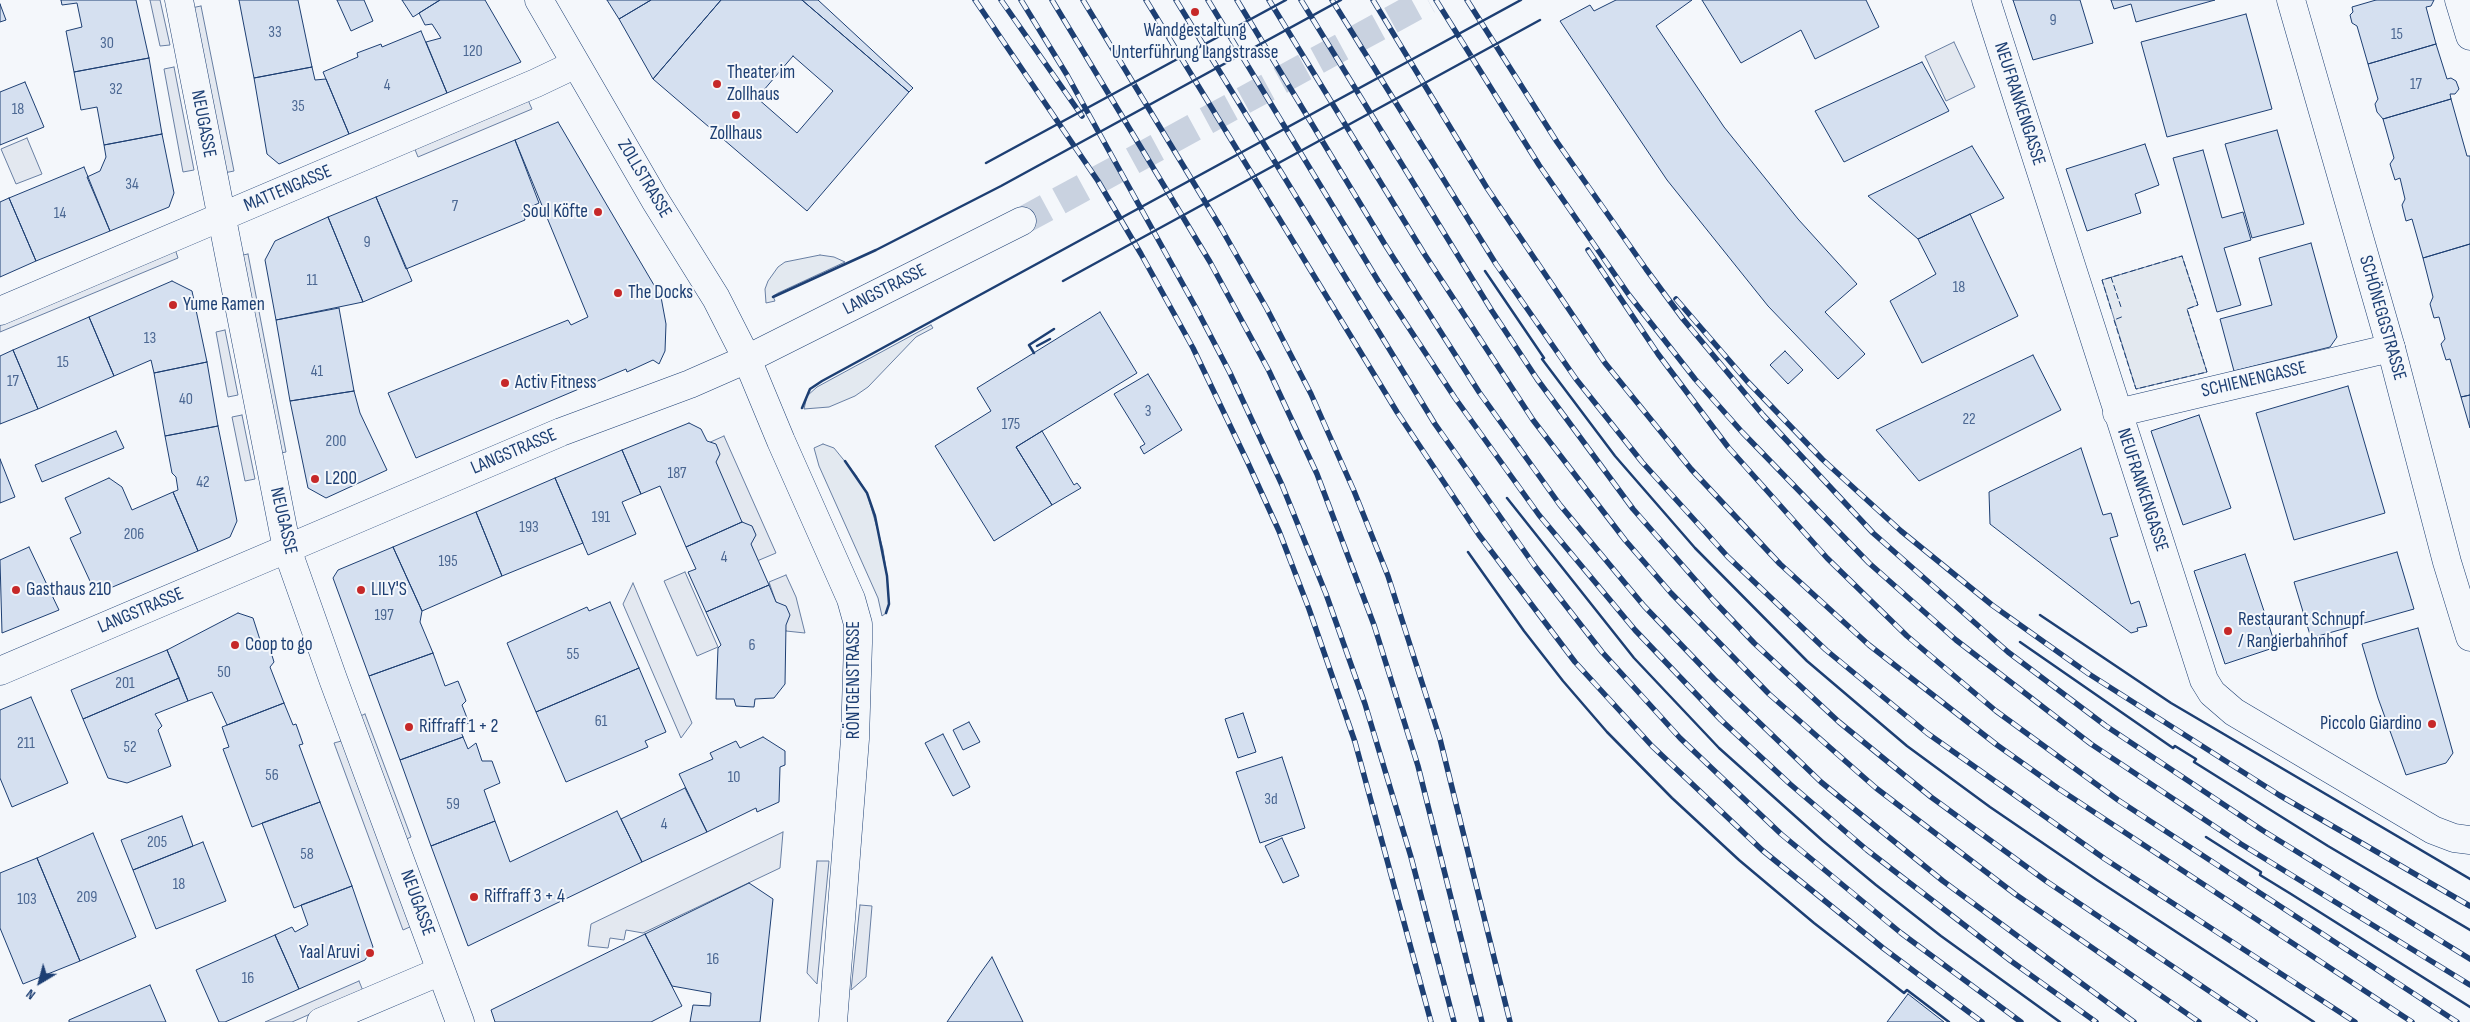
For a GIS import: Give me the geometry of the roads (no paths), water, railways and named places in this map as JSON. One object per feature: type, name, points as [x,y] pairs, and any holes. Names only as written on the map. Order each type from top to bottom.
[{"type":"street","name":"NEUGASSE","points":[[179,0],[220,218],[287,549],[460,1022]]},
{"type":"street","name":"ZOLLSTRASSE","points":[[539,0],[716,298],[747,359]]},
{"type":"street","name":"NEUFRANKENGASSE","points":[[1986,0],[2200,672],[2212,693],[2234,712],[2433,830],[2454,838],[2470,840]]},
{"type":"street","name":"SCHÖNEGGSTRASSE","points":[[2291,0],[2391,348],[2468,628]]},
{"type":"street","points":[[2460,0],[2470,36]]},
{"type":"street","name":"MATTENGASSE","points":[[0,311],[576,64]]},
{"type":"street","name":"LANGSTRASSE","points":[[0,671],[561,432],[690,384],[747,359],[1022,220]]},
{"type":"street","name":"SCHIENENGASSE","points":[[2116,413],[2391,348]]},
{"type":"street","name":"RÖNTGENSTRASSE","points":[[747,359],[851,599],[858,624],[855,739],[833,1022]]},
{"type":"street","points":[[321,1022],[441,971]]},
{"type":"tunnel","points":[[1022,221],[1428,0]]},
{"type":"railway","points":[[975,0],[1098,181],[1141,254],[1193,348],[1279,531],[1309,609],[1355,742],[1431,1022]]},
{"type":"railway","points":[[1001,0],[1082,116]]},
{"type":"railway","points":[[1021,0],[1067,75],[1196,308],[1230,373],[1282,485],[1326,594],[1365,704],[1411,857],[1454,1022]]},
{"type":"railway","points":[[1052,0],[1210,262],[1269,371],[1317,474],[1374,625],[1418,766],[1482,1022]]},
{"type":"railway","points":[[1083,0],[1221,228],[1267,309],[1311,394],[1354,491],[1388,576],[1440,739],[1510,1022]]},
{"type":"railway","points":[[1146,0],[1397,412],[1479,535],[1575,662],[1652,746],[1762,850],[1883,948],[1982,1022]]},
{"type":"railway","points":[[1176,0],[1435,424],[1534,565],[1602,652],[1680,738],[1781,834],[1901,933],[2021,1022]]},
{"type":"railway","points":[[1208,0],[1380,284],[1455,398],[1539,515],[1635,630],[1721,720],[1790,784],[1867,850],[2011,961],[2096,1022]]},
{"type":"railway","points":[[1237,0],[1384,243],[1479,392],[1560,505],[1644,606],[1714,679],[1821,782],[1943,881],[2134,1022]]},
{"type":"railway","points":[[1269,0],[1425,255],[1533,420],[1625,540],[1671,593],[1769,694],[1876,788],[2015,894],[2199,1022]]},
{"type":"railway","points":[[1301,0],[1492,311],[1537,379],[1633,509],[1713,600],[1754,643],[1839,722],[1931,797],[2046,881],[2255,1022]]},
{"type":"railway","points":[[1332,0],[1496,264],[1576,379],[1642,462],[1728,557],[1826,650],[1927,733],[2105,859],[2355,1022]]},
{"type":"railway","points":[[1373,0],[1487,188],[1605,363],[1691,469],[1780,564],[1869,645],[1997,745],[2059,789],[2412,1022]]},
{"type":"railway","points":[[1436,0],[1539,165],[1629,295],[1695,379],[1742,432],[1869,563],[1956,640],[2091,744],[2241,844],[2470,985]]},
{"type":"railway","points":[[1467,0],[1557,142],[1683,319],[1763,415],[1873,533],[2008,652],[2106,726],[2262,830],[2470,959]]},
{"type":"railway","points":[[1588,250],[1658,354],[1728,447],[1827,558],[1907,636],[1996,711],[2118,800],[2457,1022]]},
{"type":"railway","points":[[1676,299],[1747,381],[1822,459],[1901,531],[1992,605],[2089,674],[2279,795],[2470,906]]},
{"type":"place","name":"Wandgestaltung Unterführung Langstrasse","points":[[1195,12]]},
{"type":"place","name":"Theater im Zollhaus","points":[[717,84]]},
{"type":"place","name":"Zollhaus","points":[[736,115]]},
{"type":"place","name":"Soul Köfte","points":[[598,212]]},
{"type":"place","name":"The Docks","points":[[618,293]]},
{"type":"place","name":"Yume Ramen","points":[[173,305]]},
{"type":"place","name":"Activ Fitness","points":[[505,383]]},
{"type":"place","name":"L200","points":[[315,479]]},
{"type":"place","name":"Gasthaus 210","points":[[16,590]]},
{"type":"place","name":"LILY'S","points":[[361,590]]},
{"type":"place","name":"Restaurant Schnupf / Rangierbahnhof","points":[[2228,631]]},
{"type":"place","name":"Coop to go","points":[[235,645]]},
{"type":"place","name":"Piccolo Giardino","points":[[2432,724]]},
{"type":"place","name":"Riffraff 1 + 2","points":[[409,727]]},
{"type":"place","name":"Riffraff 3 + 4","points":[[474,897]]},
{"type":"place","name":"Yaal Aruvi","points":[[370,953]]}]
